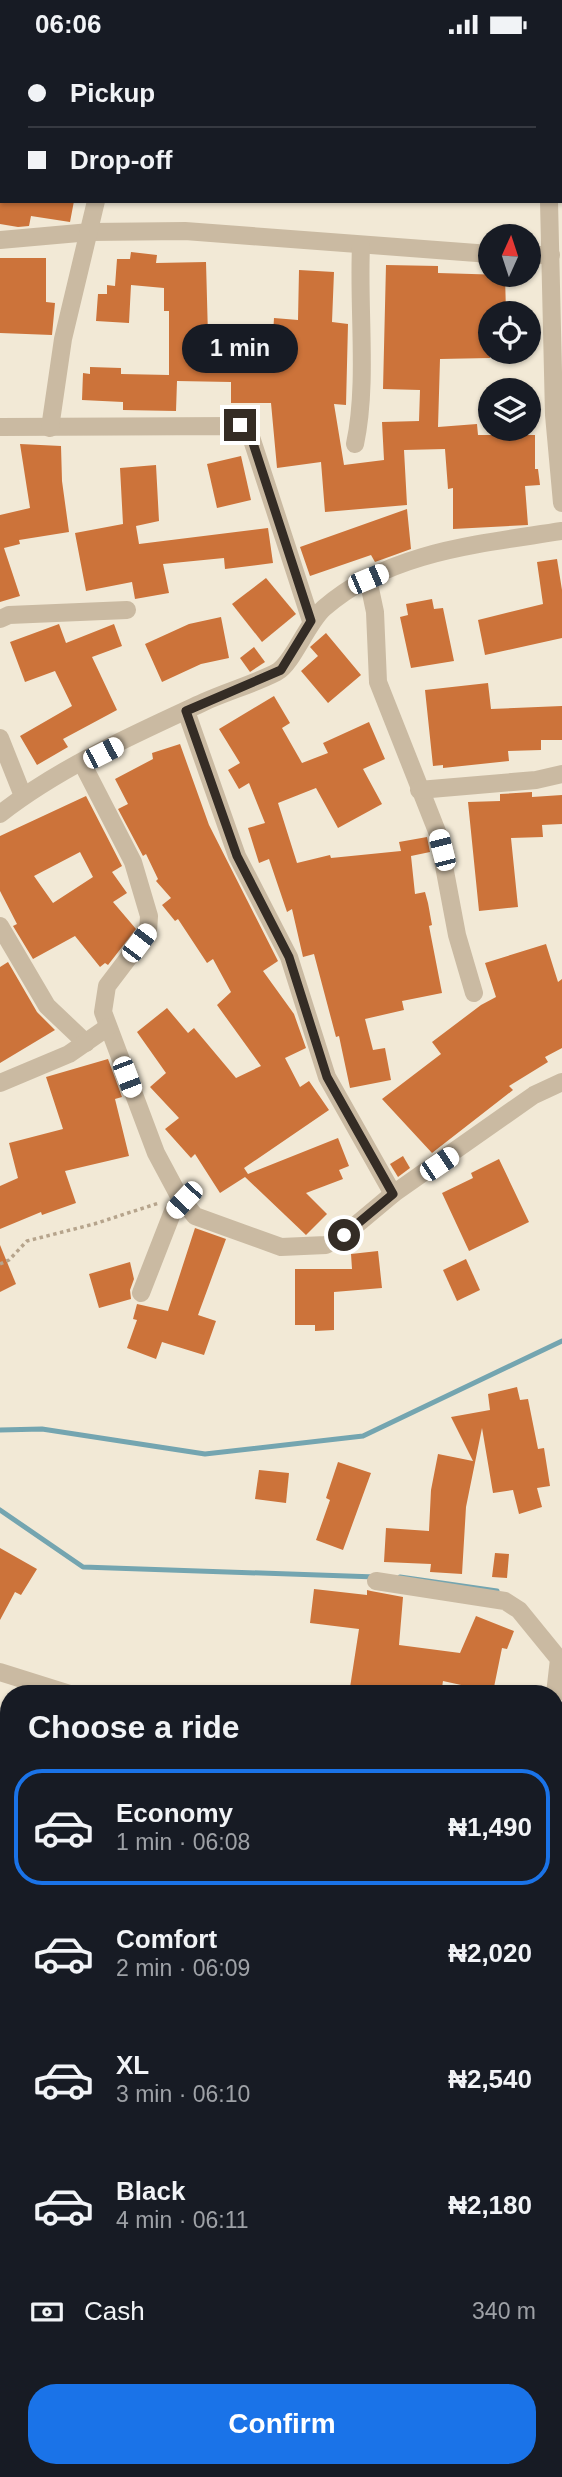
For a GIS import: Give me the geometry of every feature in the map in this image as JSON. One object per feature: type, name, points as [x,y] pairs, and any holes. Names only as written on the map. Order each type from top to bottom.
[{"type":"street","points":[[50,428],[63,339],[96,203]]},
{"type":"street","points":[[549,203],[562,503]]},
{"type":"street","points":[[0,240],[90,232],[185,231],[478,253]]},
{"type":"street","points":[[355,444],[361,418],[358,297],[361,246]]},
{"type":"street","points":[[541,255],[551,255]]},
{"type":"street","points":[[0,427],[240,425],[252,440],[311,621]]},
{"type":"street","points":[[0,814],[23,796],[82,764],[186,711],[281,670],[311,621],[325,607],[368,579],[426,554],[562,531]]},
{"type":"street","points":[[368,579],[375,612],[378,682],[418,790],[438,834],[457,935],[474,993]]},
{"type":"street","points":[[0,619],[9,615],[127,611]]},
{"type":"street","points":[[186,711],[237,856],[289,957],[327,1077],[393,1194]]},
{"type":"street","points":[[0,738],[23,796]]},
{"type":"street","points":[[82,764],[133,862],[149,916],[148,932],[107,986],[103,1012],[156,1153],[181,1198],[195,1216],[281,1247],[326,1245],[344,1235],[393,1194],[534,1095],[562,1082]]},
{"type":"street","points":[[418,790],[536,780],[562,774]]},
{"type":"street","points":[[0,926],[47,1006],[86,1043]]},
{"type":"street","points":[[0,1083],[69,1054],[108,1027]]},
{"type":"street","points":[[141,1293],[173,1211],[181,1198]]},
{"type":"street","points":[[376,1581],[505,1601],[519,1610],[559,1659],[556,1685]]},
{"type":"street","points":[[0,1672],[41,1685]]},
{"type":"path","points":[[0,1264],[9,1260],[27,1241],[181,1198]]},
{"type":"building","points":[[0,203],[74,203],[70,222],[31,216],[29,226],[0,224]]},
{"type":"building","points":[[131,252],[157,255],[156,263],[206,262],[208,336],[213,336],[213,350],[272,351],[274,318],[298,320],[299,270],[334,272],[332,322],[348,324],[346,405],[334,404],[344,465],[384,460],[382,422],[419,421],[420,390],[383,389],[386,265],[438,266],[438,273],[478,274],[478,287],[505,287],[506,301],[478,301],[478,358],[440,359],[438,427],[477,424],[478,441],[535,441],[535,469],[538,469],[540,485],[525,486],[528,525],[453,529],[453,488],[448,489],[445,449],[404,450],[407,505],[325,512],[321,462],[277,468],[271,403],[231,403],[231,382],[177,381],[176,411],[123,410],[123,402],[82,400],[83,373],[90,374],[90,367],[121,368],[121,374],[169,375],[169,311],[164,311],[164,288],[131,285],[129,323],[96,321],[98,294],[107,294],[107,285],[115,286],[117,259],[130,259]]},
{"type":"building","points":[[0,258],[46,258],[46,302],[55,303],[52,335],[0,333]]},
{"type":"building","points":[[20,444],[61,446],[62,481],[69,532],[19,540],[20,544],[4,548],[20,596],[0,602],[0,515],[30,508]]},
{"type":"building","points":[[241,456],[251,500],[217,508],[207,464]]},
{"type":"building","points":[[156,465],[159,521],[136,526],[139,544],[268,528],[273,563],[225,569],[224,558],[163,564],[169,593],[135,599],[132,582],[86,591],[75,533],[123,524],[120,468]]},
{"type":"building","points":[[407,509],[411,549],[375,562],[371,555],[310,576],[300,547]]},
{"type":"building","points":[[557,559],[562,590],[562,638],[485,655],[478,620],[543,604],[537,562]]},
{"type":"building","points":[[266,578],[296,614],[262,642],[232,604]]},
{"type":"building","points":[[432,599],[434,609],[443,608],[454,661],[411,668],[400,617],[408,615],[406,604]]},
{"type":"building","points":[[221,617],[229,658],[201,664],[162,682],[145,644],[189,624]]},
{"type":"building","points":[[59,624],[66,643],[114,624],[122,646],[92,657],[117,710],[63,739],[68,747],[37,765],[20,736],[72,706],[55,671],[25,682],[10,642]]},
{"type":"building","points":[[326,633],[361,675],[328,703],[301,671],[318,656],[310,647]]},
{"type":"building","points":[[254,647],[265,662],[250,672],[240,658]]},
{"type":"building","points":[[488,683],[491,709],[562,706],[562,740],[541,740],[541,750],[508,751],[509,761],[443,768],[443,765],[433,766],[425,690]]},
{"type":"building","points":[[274,696],[290,723],[282,728],[302,763],[328,753],[323,743],[369,722],[385,759],[363,769],[382,804],[338,828],[316,788],[278,803],[297,863],[330,855],[331,858],[401,851],[399,842],[427,837],[430,852],[411,856],[415,894],[425,892],[428,903],[432,925],[429,926],[442,993],[402,1001],[404,1010],[365,1019],[373,1050],[385,1048],[391,1080],[350,1088],[339,1036],[336,1037],[314,954],[303,957],[292,909],[287,912],[269,859],[259,863],[248,828],[265,823],[249,783],[239,789],[228,770],[240,763],[219,729]]},
{"type":"building","points":[[180,744],[209,825],[278,961],[263,971],[294,1014],[306,1048],[285,1058],[300,1087],[309,1081],[329,1110],[244,1168],[248,1174],[338,1138],[349,1166],[339,1170],[343,1179],[306,1193],[327,1214],[306,1235],[245,1177],[220,1193],[195,1154],[191,1158],[165,1129],[179,1118],[150,1087],[166,1073],[137,1032],[167,1008],[188,1033],[194,1028],[236,1078],[261,1066],[217,1005],[231,992],[213,959],[207,963],[178,919],[175,921],[162,905],[171,898],[156,881],[158,879],[146,854],[143,856],[118,809],[128,804],[115,779],[153,759],[152,753]]},
{"type":"building","points":[[532,792],[532,797],[562,795],[562,824],[542,825],[543,837],[511,838],[518,907],[479,911],[468,802],[500,801],[500,794]]},
{"type":"building","points":[[86,796],[122,866],[112,872],[127,893],[113,902],[136,929],[108,965],[105,963],[100,967],[75,936],[33,959],[13,926],[17,924],[0,891],[0,836]],"holes":[[[80,852],[93,877],[53,903],[34,876]]]},
{"type":"building","points":[[546,944],[558,982],[562,979],[562,1048],[545,1057],[548,1062],[509,1086],[513,1090],[432,1153],[382,1099],[441,1054],[432,1042],[496,997],[485,963]]},
{"type":"building","points":[[8,962],[37,1012],[55,1030],[0,1063],[0,967]]},
{"type":"building","points":[[108,1059],[122,1097],[115,1099],[129,1156],[65,1171],[76,1203],[42,1215],[41,1212],[0,1229],[0,1186],[18,1178],[9,1143],[63,1129],[46,1077]]},
{"type":"building","points":[[403,1156],[410,1168],[398,1177],[390,1164]]},
{"type":"building","points":[[499,1159],[529,1222],[469,1251],[442,1193],[473,1178],[471,1173]]},
{"type":"building","points":[[195,1228],[226,1239],[198,1315],[216,1321],[204,1355],[162,1342],[156,1359],[127,1348],[137,1320],[133,1319],[137,1304],[168,1311]]},
{"type":"building","points":[[0,1245],[16,1284],[0,1292]]},
{"type":"building","points":[[378,1251],[382,1288],[334,1292],[334,1330],[315,1331],[315,1325],[295,1325],[295,1269],[352,1269],[351,1254]]},
{"type":"building","points":[[466,1259],[480,1290],[457,1301],[443,1270]]},
{"type":"building","points":[[130,1262],[134,1279],[130,1290],[131,1299],[99,1308],[89,1274]]},
{"type":"building","points":[[517,1387],[520,1400],[528,1399],[538,1449],[544,1448],[550,1486],[537,1488],[542,1507],[519,1514],[513,1490],[493,1493],[482,1428],[466,1507],[462,1574],[430,1572],[431,1564],[384,1562],[386,1528],[429,1531],[431,1490],[438,1454],[473,1461],[451,1417],[490,1410],[488,1394]]},
{"type":"building","points":[[338,1462],[371,1473],[343,1550],[316,1540],[330,1500],[326,1498]]},
{"type":"building","points":[[259,1470],[289,1473],[286,1503],[255,1499]]},
{"type":"building","points":[[0,1548],[37,1569],[21,1595],[15,1592],[0,1620]]},
{"type":"building","points":[[495,1553],[509,1554],[507,1578],[492,1577]]},
{"type":"building","points":[[314,1589],[367,1595],[367,1590],[403,1597],[399,1645],[460,1653],[476,1616],[514,1631],[507,1649],[502,1648],[494,1685],[461,1685],[443,1681],[442,1685],[350,1685],[359,1629],[310,1623]]},
{"type":"waterway","points":[[0,1430],[42,1429],[205,1454],[363,1436],[562,1341]]},
{"type":"waterway","points":[[0,1510],[83,1567],[376,1577]]},
{"type":"waterway","points":[[400,1577],[497,1591]]},
{"type":"route","points":[[240,425],[252,440],[311,621],[281,670],[186,711],[237,856],[289,957],[327,1077],[393,1194],[344,1235]]}]
